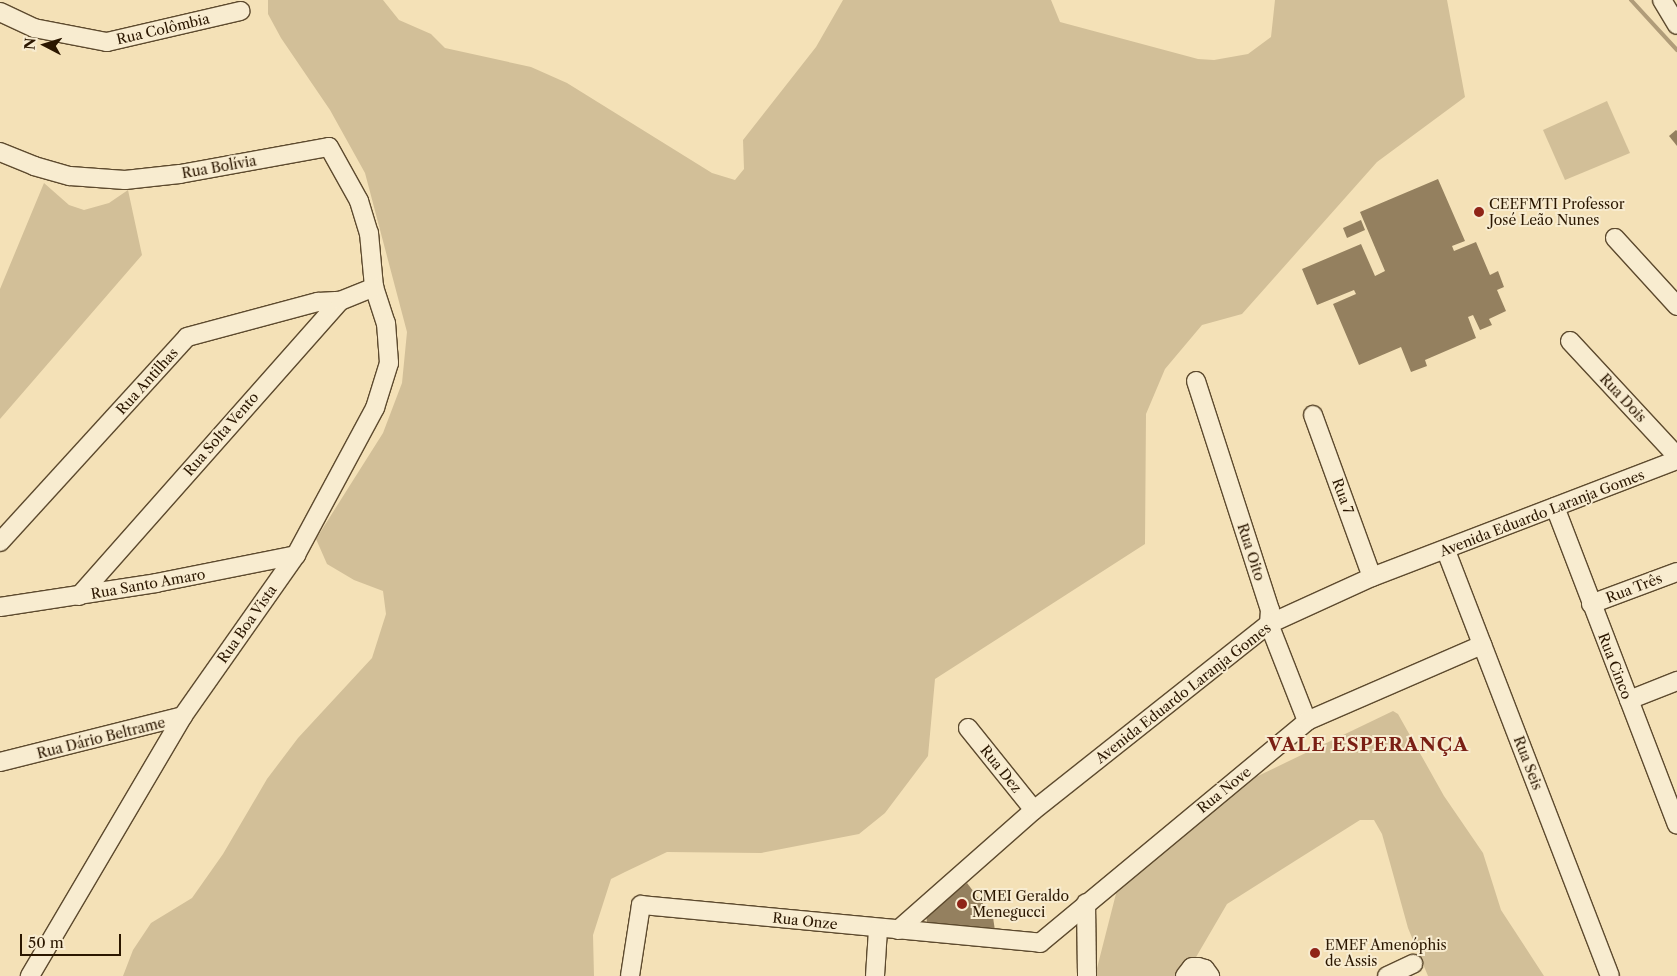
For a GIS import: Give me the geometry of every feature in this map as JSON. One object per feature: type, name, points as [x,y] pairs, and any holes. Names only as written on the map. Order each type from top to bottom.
[{"type":"street","points":[[1662,0],[1677,25]]},
{"type":"street","name":"Rua Colômbia","points":[[0,12],[34,28],[107,42],[240,11]]},
{"type":"street","name":"Rua Bolívia","points":[[0,152],[52,172],[88,178],[126,180],[180,174],[329,147],[359,201],[370,250]]},
{"type":"street","points":[[1616,238],[1677,306]]},
{"type":"street","name":"Rua Boa Vista","points":[[30,976],[183,716],[296,555],[375,408],[389,363],[386,323],[374,287],[370,250]]},
{"type":"street","name":"Rua Solta Vento","points":[[79,596],[340,301],[374,287]]},
{"type":"street","name":"Rua Antilhas","points":[[0,542],[187,337],[318,302],[340,301]]},
{"type":"street","name":"Rua Dois","points":[[1570,341],[1677,456]]},
{"type":"street","name":"Rua Oito","points":[[1196,381],[1270,610],[1269,624],[1307,721]]},
{"type":"street","name":"Rua 7","points":[[1313,415],[1372,577]]},
{"type":"street","name":"Avenida Eduardo Laranja Gomes","points":[[898,930],[1034,810],[1269,624],[1372,577],[1446,551],[1677,460]]},
{"type":"street","name":"Rua Cinco","points":[[1555,507],[1677,824]]},
{"type":"street","name":"Rua Seis","points":[[1446,551],[1610,975]]},
{"type":"street","name":"Rua Santo Amaro","points":[[0,607],[79,596],[296,555]]},
{"type":"street","name":"Rua Três","points":[[1592,604],[1677,572]]},
{"type":"street","name":"Rua Nove","points":[[1040,943],[1307,721],[1482,645]]},
{"type":"street","points":[[1628,700],[1677,681]]},
{"type":"street","name":"Rua Dário Beltrame","points":[[0,762],[183,716]]},
{"type":"street","name":"Rua Dez","points":[[968,728],[1034,810]]},
{"type":"street","name":"Rua Dário Beltrame","points":[[0,773],[18,758]]},
{"type":"street","points":[[1086,903],[1087,976]]},
{"type":"street","name":"Rua Onze","points":[[630,976],[641,905],[1040,943]]},
{"type":"street","points":[[874,976],[878,928]]},
{"type":"street","points":[[1387,976],[1413,964]]},
{"type":"street","points":[[1185,976],[1192,967],[1198,967],[1205,968],[1210,976]]},
{"type":"shaded area","points":[[268,0],[383,0],[399,20],[431,34],[445,48],[531,67],[567,83],[712,173],[735,180],[744,169],[743,140],[816,47],[843,0],[1051,0],[1060,22],[1198,59],[1214,60],[1248,54],[1271,37],[1275,0],[1447,0],[1465,97],[1377,162],[1242,314],[1202,325],[1165,369],[1146,414],[1145,544],[935,679],[928,756],[885,813],[859,834],[761,853],[667,852],[611,879],[593,935],[594,976],[123,976],[133,950],[151,923],[192,898],[223,854],[267,779],[298,738],[372,658],[386,614],[383,591],[354,580],[327,564],[316,539],[383,433],[402,383],[407,332],[365,173],[330,110],[281,38],[268,14]]},
{"type":"shaded area","points":[[1607,101],[1630,153],[1565,180],[1543,130]]},
{"type":"shaded area","points":[[44,183],[69,205],[84,210],[109,203],[128,190],[142,255],[0,419],[0,289]]},
{"type":"shaded area","points":[[1393,711],[1398,714],[1444,796],[1483,853],[1501,910],[1544,976],[1428,976],[1408,928],[1382,834],[1374,820],[1360,820],[1227,904],[1185,976],[1095,976],[1120,878],[1237,786]]},
{"type":"building","points":[[1677,131],[1677,146],[1669,136]]},
{"type":"building","points":[[1438,179],[1465,241],[1452,246],[1454,251],[1476,242],[1490,275],[1498,271],[1504,287],[1497,290],[1506,311],[1489,319],[1492,325],[1480,330],[1473,315],[1468,317],[1476,338],[1425,360],[1427,366],[1411,372],[1401,347],[1359,365],[1333,304],[1356,294],[1354,290],[1317,305],[1302,269],[1361,244],[1375,276],[1385,271],[1360,212]]},
{"type":"building","points":[[1361,220],[1365,230],[1347,238],[1343,228]]},
{"type":"building","name":"CMEI Geraldo Menegucci","points":[[967,883],[993,917],[995,931],[928,928],[926,916]]},
{"type":"waterway","points":[[1631,0],[1677,50]]},
{"type":"place","name":"CEEFMTI Professor José Leão Nunes","points":[[1479,212]]},
{"type":"place","name":"CMEI Geraldo Menegucci","points":[[962,904]]},
{"type":"place","name":"EMEF Amenóphis de Assis","points":[[1315,953]]},
{"type":"district","name":"VALE ESPERANÇA","points":[[1368,745]]}]
